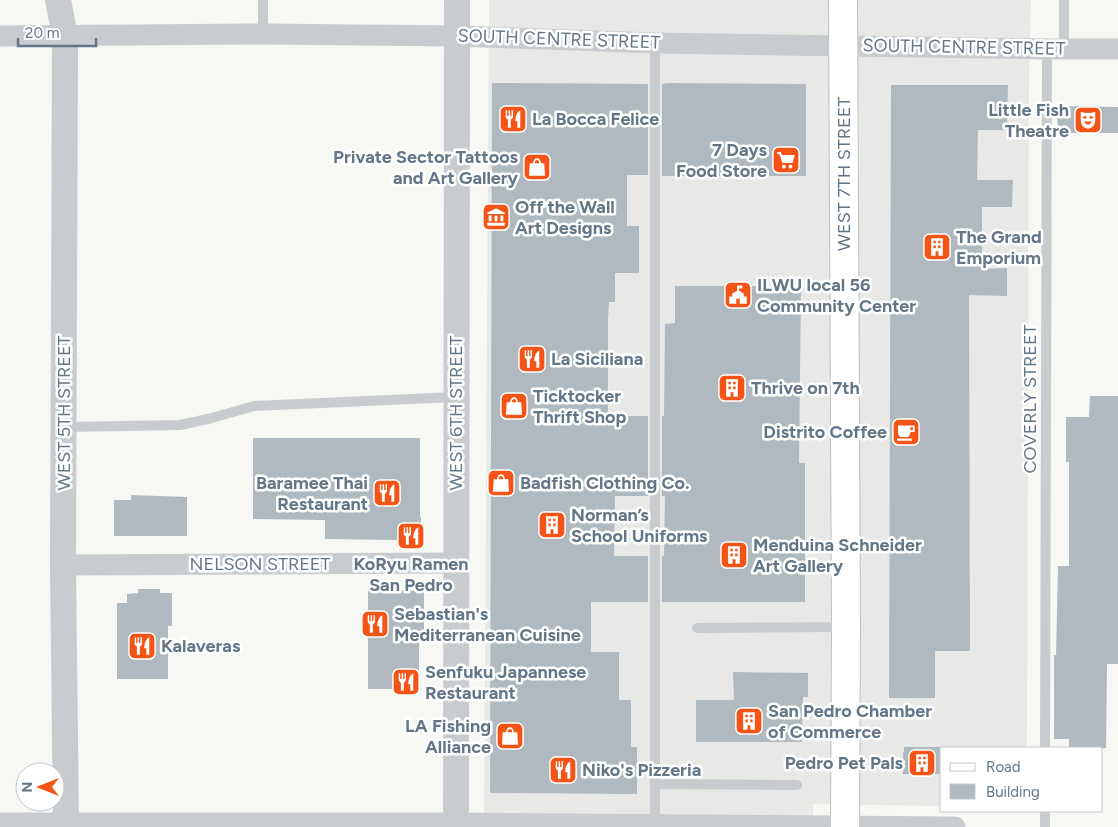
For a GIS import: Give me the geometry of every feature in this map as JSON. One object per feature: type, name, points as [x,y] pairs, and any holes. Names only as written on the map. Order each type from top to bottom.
[{"type":"main road","name":"WEST 7TH STREET","points":[[843,0],[846,827]]},
{"type":"street","name":"WEST 5TH STREET","points":[[58,0],[65,36],[63,565],[66,825]]},
{"type":"street","name":"WEST 6TH STREET","points":[[456,825],[457,0]]},
{"type":"street","name":"SOUTH CENTRE STREET","points":[[0,36],[263,34],[457,36],[656,43],[1118,49]]},
{"type":"street","name":"NELSON STREET","points":[[63,565],[456,563]]},
{"type":"street","points":[[0,823],[66,825],[655,824],[954,827]]},
{"type":"lane","points":[[263,0],[263,34]]},
{"type":"lane","name":"COVERLY STREET","points":[[1045,747],[1056,49],[1064,0]]},
{"type":"lane","points":[[655,824],[656,43]]},
{"type":"lane","points":[[64,427],[180,425],[254,406],[456,396]]},
{"type":"lane","points":[[697,628],[846,627]]},
{"type":"lane","points":[[655,784],[797,785]]},
{"type":"lane","points":[[1045,812],[1045,827]]},
{"type":"shaded area","points":[[489,0],[1031,0],[1029,74],[1027,747],[940,747],[940,806],[813,804],[813,827],[484,827]]},
{"type":"building","points":[[492,83],[648,84],[648,175],[627,175],[627,226],[639,226],[639,273],[615,273],[615,302],[609,302],[608,319],[608,416],[648,416],[648,496],[615,496],[614,556],[648,556],[648,602],[591,602],[591,652],[619,652],[619,700],[631,700],[631,747],[637,747],[637,794],[490,793]]},
{"type":"building","points":[[662,84],[806,84],[806,176],[662,176]]},
{"type":"building","points":[[891,85],[1008,85],[1007,130],[978,130],[977,180],[1013,180],[1012,207],[982,207],[982,269],[1007,268],[1007,296],[969,295],[970,651],[935,651],[935,698],[889,698]]},
{"type":"building","name":"Little Fish Theatre","points":[[1057,106],[1118,107],[1118,133],[1058,133]]},
{"type":"building","points":[[675,286],[801,286],[799,463],[805,463],[805,602],[662,602],[665,496],[662,496],[662,416],[664,416],[665,324],[675,323]]},
{"type":"building","points":[[1090,396],[1118,396],[1118,664],[1107,664],[1106,748],[1069,747],[1069,739],[1054,739],[1054,655],[1056,655],[1058,566],[1069,566],[1069,462],[1066,462],[1066,417],[1089,417]]},
{"type":"building","points":[[253,438],[420,438],[421,538],[419,538],[418,543],[397,543],[397,540],[325,539],[325,520],[253,519]]},
{"type":"building","points":[[131,495],[187,497],[187,536],[114,536],[114,500],[131,500]]},
{"type":"building","name":"Kalaveras","points":[[138,589],[160,589],[160,593],[172,593],[172,626],[168,626],[168,679],[117,679],[117,603],[127,603],[127,594],[138,593]]},
{"type":"building","points":[[368,589],[424,591],[424,638],[419,638],[419,689],[368,689]]},
{"type":"building","name":"San Pedro Chamber of Commerce","points":[[733,672],[808,673],[808,697],[803,697],[802,742],[696,742],[696,700],[734,700]]},
{"type":"building","name":"Pedro Pet Pals","points":[[904,747],[940,747],[940,774],[903,774]]},
{"type":"place","name":"La Bocca Felice","points":[[513,119]]},
{"type":"place","name":"Little Fish Theatre","points":[[1088,120]]},
{"type":"place","name":"7 Days Food Store","points":[[786,160]]},
{"type":"place","name":"Private Sector Tattoos and Art Gallery","points":[[537,167]]},
{"type":"place","name":"Off the Wall Art Designs","points":[[496,217]]},
{"type":"place","name":"The Grand Emporium","points":[[937,247]]},
{"type":"place","name":"ILWU local 56 Community Center","points":[[738,295]]},
{"type":"place","name":"La Siciliana","points":[[532,359]]},
{"type":"place","name":"Thrive on 7th","points":[[732,388]]},
{"type":"place","name":"Ticktocker Thrift Shop","points":[[514,406]]},
{"type":"place","name":"Distrito Coffee","points":[[906,432]]},
{"type":"place","name":"Badfish Clothing Co.","points":[[501,483]]},
{"type":"place","name":"Baramee Thai Restaurant","points":[[387,493]]},
{"type":"place","name":"Norman’s School Uniforms","points":[[552,525]]},
{"type":"place","name":"KoRyu Ramen San Pedro","points":[[411,536]]},
{"type":"place","name":"Menduina Schneider Art Gallery","points":[[734,555]]},
{"type":"place","name":"Sebastian's Mediterranean Cuisine","points":[[375,624]]},
{"type":"place","name":"Kalaveras","points":[[142,646]]},
{"type":"place","name":"Senfuku Japannese Restaurant","points":[[406,682]]},
{"type":"place","name":"San Pedro Chamber of Commerce","points":[[749,721]]},
{"type":"place","name":"LA Fishing Alliance","points":[[510,736]]},
{"type":"place","name":"Pedro Pet Pals","points":[[922,763]]},
{"type":"place","name":"Niko's Pizzeria","points":[[563,770]]}]
